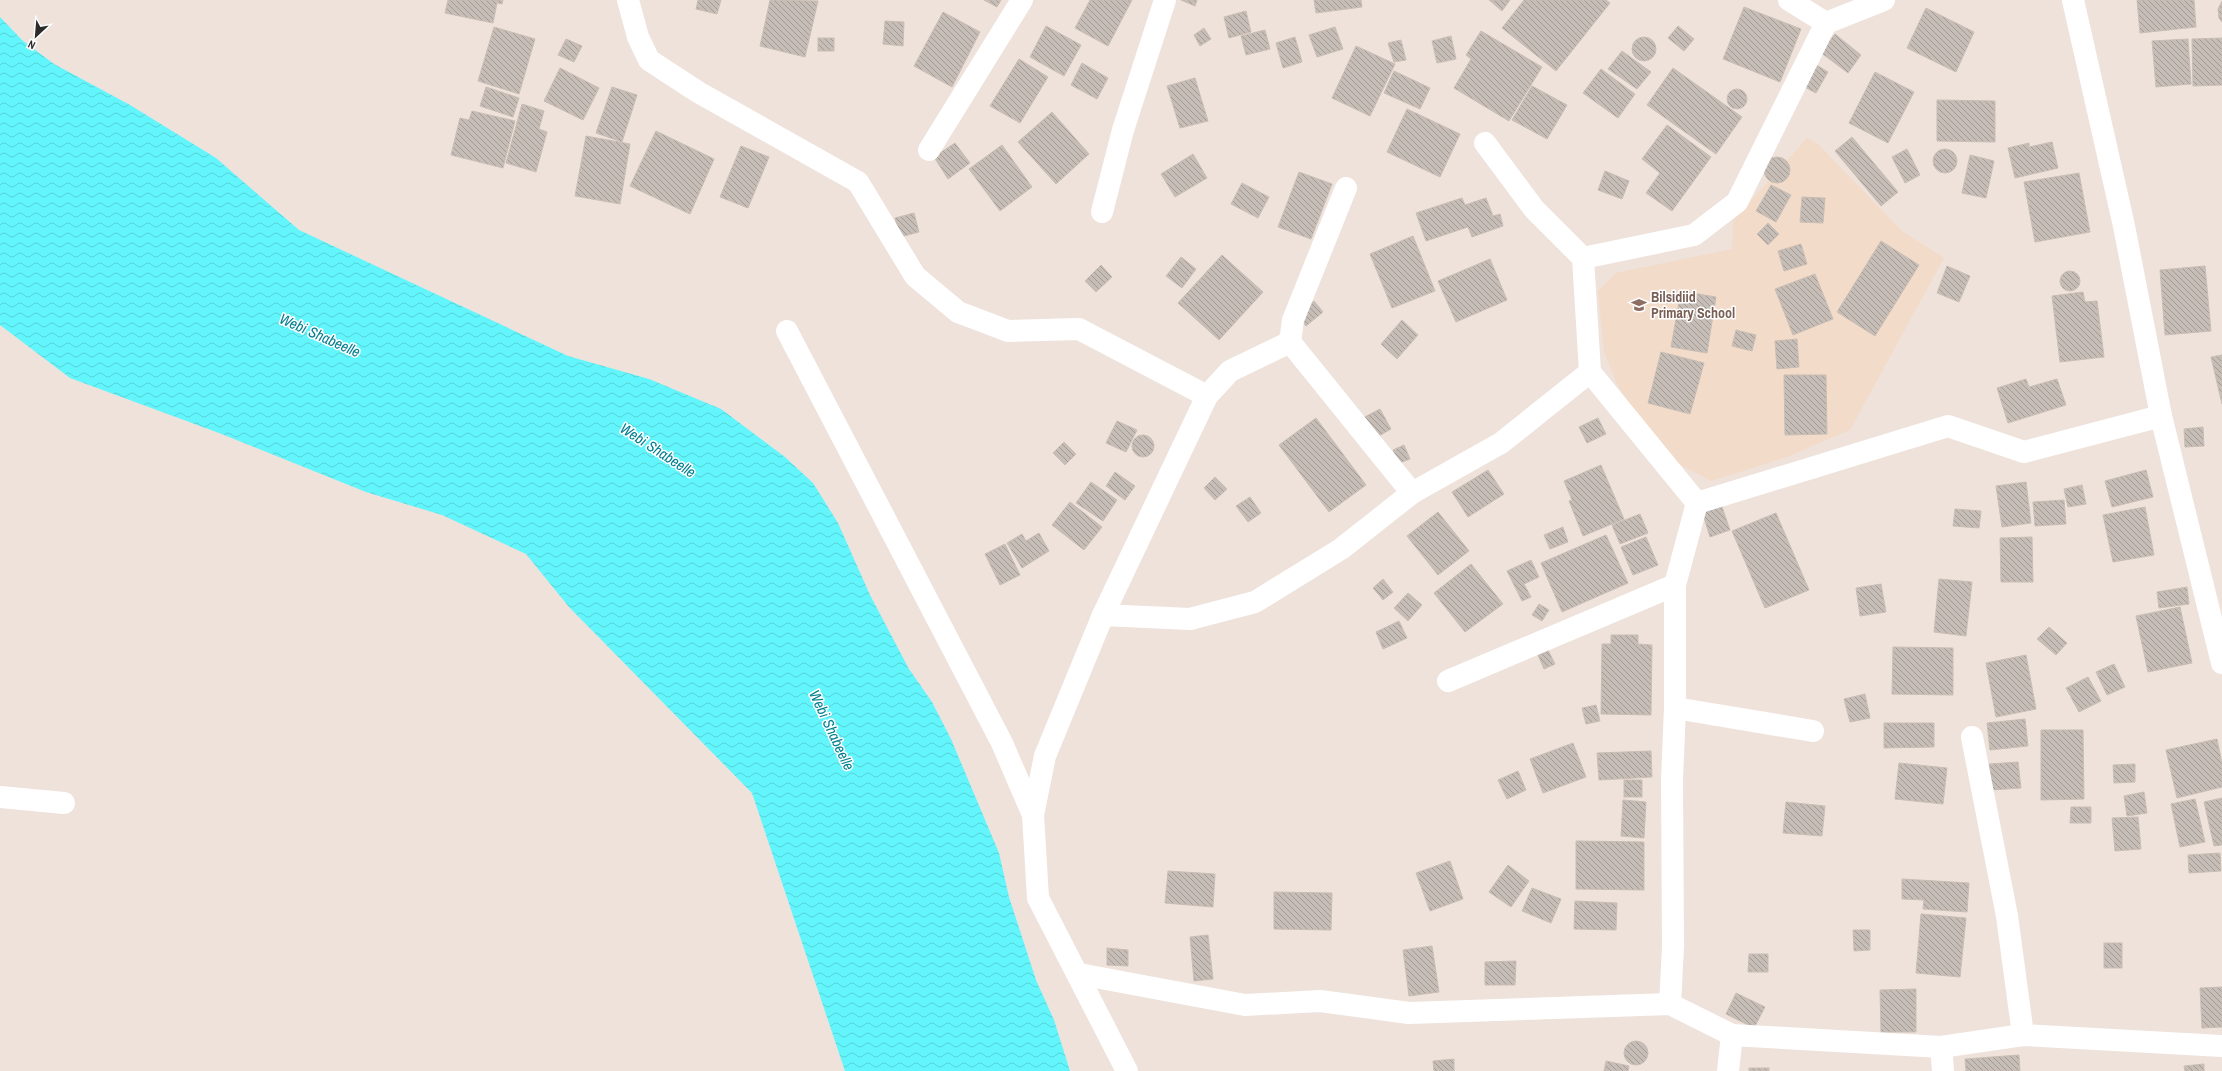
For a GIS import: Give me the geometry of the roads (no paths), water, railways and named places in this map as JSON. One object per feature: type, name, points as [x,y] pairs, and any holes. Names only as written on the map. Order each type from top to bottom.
[{"type":"street","points":[[628,0],[638,38],[649,60],[698,92],[858,182],[916,276],[958,312],[1008,330],[1079,329],[1208,396]]},
{"type":"street","points":[[929,150],[1022,0]]},
{"type":"street","points":[[1102,212],[1123,130],[1165,0]]},
{"type":"street","points":[[1789,0],[1826,23]]},
{"type":"street","points":[[1583,258],[1694,235],[1737,202],[1826,23],[1884,0]]},
{"type":"street","points":[[2073,0],[2124,226],[2161,416],[2222,663]]},
{"type":"street","points":[[1485,143],[1534,209],[1583,258],[1590,372],[1697,503]]},
{"type":"street","points":[[1346,188],[1293,320],[1290,342],[1412,493]]},
{"type":"street","points":[[787,331],[1002,744],[1033,815]]},
{"type":"street","points":[[1127,1071],[1079,974],[1038,898],[1033,815],[1045,756],[1103,615],[1208,396],[1230,371],[1290,342]]},
{"type":"street","points":[[1103,615],[1190,619],[1255,602],[1341,549],[1412,493],[1501,444],[1590,372]]},
{"type":"street","points":[[1697,503],[1948,426],[2024,452],[2161,416]]},
{"type":"street","points":[[1670,1004],[1673,946],[1672,779],[1675,708],[1675,585],[1697,503]]},
{"type":"street","points":[[1448,681],[1675,585]]},
{"type":"street","points":[[1675,708],[1813,732]]},
{"type":"street","points":[[1972,737],[2007,916],[2023,1035]]},
{"type":"street","points":[[0,797],[64,803]]},
{"type":"street","points":[[1079,974],[1245,1005],[1320,1001],[1409,1013],[1670,1004],[1732,1035],[1941,1046],[2023,1035],[2222,1046]]},
{"type":"street","points":[[1728,1071],[1732,1035]]},
{"type":"street","points":[[1941,1046],[1943,1071]]},
{"type":"water","name":"Webi Shabeelle","points":[[0,17],[22,40],[54,64],[130,105],[216,158],[299,230],[568,356],[649,379],[721,409],[785,457],[813,483],[838,523],[870,595],[909,669],[932,702],[951,739],[999,853],[1009,897],[1036,980],[1054,1020],[1070,1071],[845,1071],[752,793],[569,607],[526,554],[442,515],[366,492],[219,433],[70,378],[0,325]]},
{"type":"place","name":"Bilsidiid Primary School","points":[[1639,305]]}]
